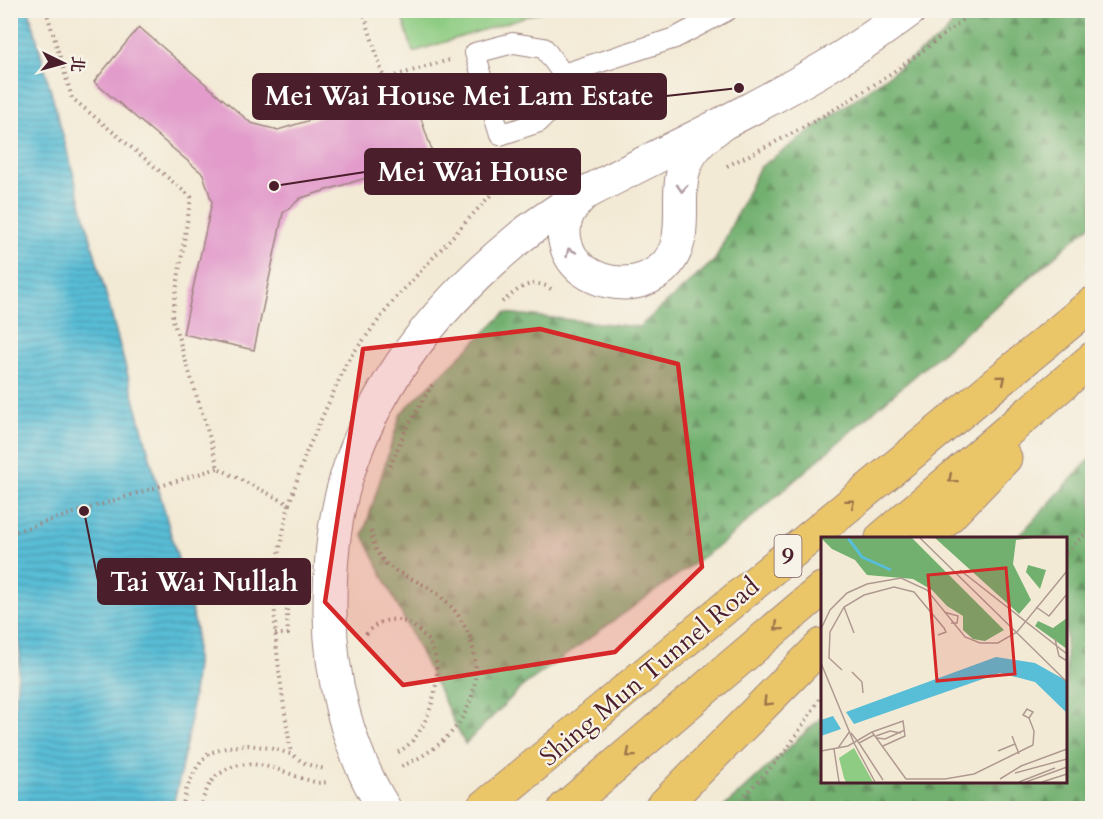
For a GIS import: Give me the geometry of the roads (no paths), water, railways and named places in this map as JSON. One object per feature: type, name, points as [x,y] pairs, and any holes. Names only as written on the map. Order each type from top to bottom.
[{"type":"highway","name":"Shing Mun Tunnel Road","points":[[483,808],[1092,304]]},
{"type":"highway","points":[[883,537],[1092,359]]},
{"type":"highway","points":[[929,537],[1092,365]]},
{"type":"highway","name":"Shing Mun Tunnel Road","points":[[565,808],[821,591]]},
{"type":"highway","points":[[661,808],[821,646]]},
{"type":"street","points":[[384,808],[363,769],[339,698],[332,662],[330,589],[338,516],[346,480],[371,416],[405,358],[423,333],[470,282],[518,239],[540,223],[582,195],[828,67],[910,10]]},
{"type":"street","points":[[582,195],[568,214],[564,230],[566,246],[573,260],[582,270],[607,281],[628,283],[649,278],[667,264],[678,244],[681,185],[683,172],[691,152],[700,141],[722,124]]},
{"type":"lane","points":[[563,74],[675,38],[728,10]]},
{"type":"lane","points":[[513,43],[544,48],[563,74],[558,103],[539,122],[500,135],[475,52],[513,43]]},
{"type":"water","points":[[29,10],[186,585],[196,629],[196,664],[190,723],[172,808],[11,808],[11,731],[20,656],[16,609],[10,590],[10,11]]},
{"type":"place","name":"Mei Wai House Mei Lam Estate","points":[[739,88]]},
{"type":"place","name":"Mei Wai House","points":[[274,186]]},
{"type":"place","name":"Tai Wai Nullah","points":[[84,511]]}]
